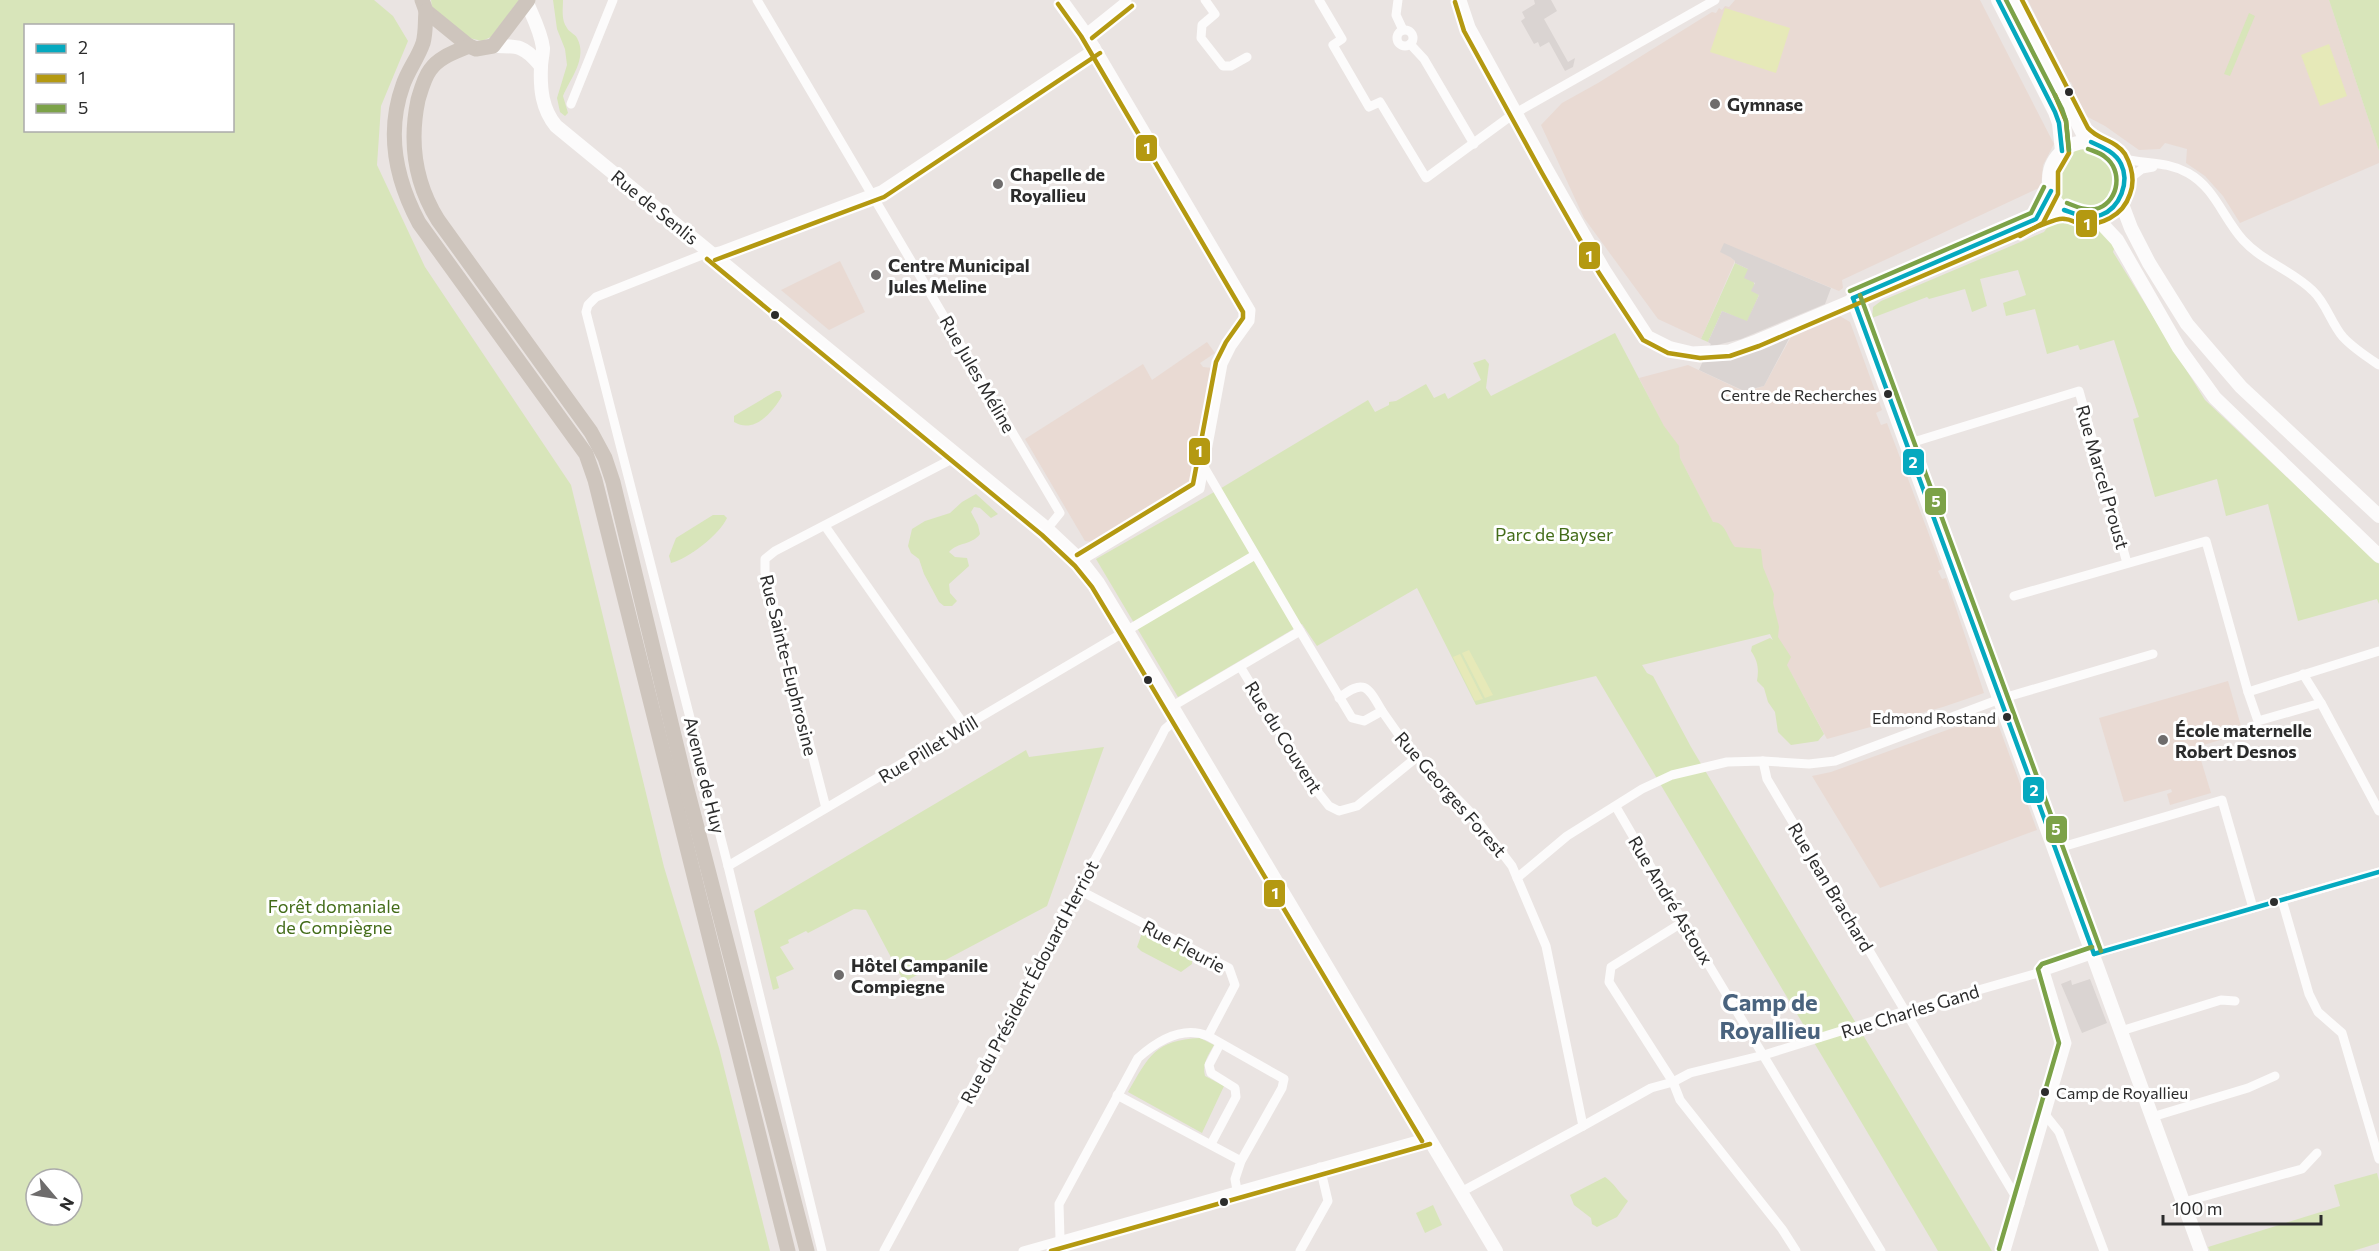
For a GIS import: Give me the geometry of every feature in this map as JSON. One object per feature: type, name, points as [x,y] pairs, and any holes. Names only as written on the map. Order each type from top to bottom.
[{"type":"main road","points":[[424,5],[469,46],[477,49],[493,46],[527,1]]},
{"type":"main road","points":[[424,5],[423,43],[403,85],[397,111],[394,136],[400,182],[419,223],[586,454],[788,1251]]},
{"type":"main road","points":[[469,46],[435,63],[424,81],[413,132],[417,172],[422,191],[438,220],[591,432],[605,458],[616,494],[686,785],[807,1251]]},
{"type":"street","points":[[571,104],[613,0]]},
{"type":"street","name":"Rue Jules Méline","points":[[757,0],[1060,513],[1047,529]]},
{"type":"street","points":[[1064,0],[1087,32],[1251,310],[1250,321],[1232,346],[1223,364],[1200,489],[1081,561]]},
{"type":"street","points":[[1087,32],[1127,0]]},
{"type":"street","points":[[1205,0],[1215,14],[1202,25],[1201,38],[1217,61],[1223,66],[1231,66],[1247,57]]},
{"type":"street","points":[[1319,0],[1342,39],[1333,45],[1369,107],[1380,102],[1425,178],[1518,113],[1715,0]]},
{"type":"street","points":[[1398,0],[1396,15],[1403,30],[1409,31],[1413,36],[1410,44],[1424,60],[1474,144]]},
{"type":"street","points":[[1462,0],[1471,27],[1606,269],[1649,335],[1659,341],[1692,351],[1707,352],[1729,349],[2036,219],[2064,210]]},
{"type":"street","points":[[1998,0],[2055,112],[2059,123],[2062,151]]},
{"type":"street","points":[[2014,0],[2082,132],[2091,142]]},
{"type":"street","name":"Rue de Senlis","points":[[527,1],[543,51],[540,65],[543,102],[556,126],[957,454],[1047,529],[1081,561],[1098,583],[1127,631],[1497,1251]]},
{"type":"street","points":[[493,46],[519,46],[530,52],[540,65]]},
{"type":"street","points":[[712,253],[881,190],[1096,47]]},
{"type":"street","points":[[2118,157],[2124,169],[2126,182],[2120,200],[2113,209],[2102,215],[2081,218],[2064,210],[2056,202],[2051,192],[2051,170],[2055,160],[2062,151],[2081,142],[2101,144],[2118,157],[2140,163],[2161,162],[2200,180],[2242,239],[2258,255],[2298,277],[2316,293],[2343,337],[2379,365]]},
{"type":"street","points":[[2126,182],[2142,169],[2167,164]]},
{"type":"street","points":[[2036,219],[2051,192]]},
{"type":"street","points":[[2120,200],[2131,228],[2149,262],[2187,324],[2241,387],[2379,516]]},
{"type":"street","points":[[2091,218],[2102,224],[2117,240],[2179,348],[2215,398],[2379,556]]},
{"type":"street","name":"Avenue de Huy","points":[[712,253],[596,297],[591,301],[586,312],[728,866],[822,1251]]},
{"type":"street","points":[[1853,298],[2201,1251]]},
{"type":"street","name":"Rue Marcel Proust","points":[[1907,444],[2079,391],[2127,563]]},
{"type":"street","name":"Rue Sainte-Euphrosine","points":[[826,808],[764,564],[768,556],[952,459],[957,454]]},
{"type":"street","points":[[1204,467],[1352,718],[1364,721],[1382,711]]},
{"type":"street","points":[[825,526],[965,726]]},
{"type":"street","points":[[2014,596],[2205,541],[2258,721],[2321,703]]},
{"type":"street","name":"Rue Pillet Will","points":[[728,866],[1255,555]]},
{"type":"street","points":[[1175,713],[1240,668],[1300,631]]},
{"type":"street","points":[[2248,692],[2379,651]]},
{"type":"street","points":[[1517,878],[1567,836],[1642,789],[1672,775],[1727,762],[1763,761],[1809,764],[1835,761],[2000,699],[2153,654]]},
{"type":"street","name":"Rue du Couvent","points":[[1240,668],[1313,786],[1329,806],[1339,811],[1356,806],[1417,757]]},
{"type":"street","points":[[2303,674],[2379,811]]},
{"type":"street","name":"Rue Georges Forest","points":[[1339,698],[1354,687],[1361,686],[1369,690],[1417,757],[1473,815],[1505,854],[1545,946],[1583,1126]]},
{"type":"street","name":"Rue du Président Édouard Herriot","points":[[884,1251],[1175,713]]},
{"type":"street","name":"Rue Jean Brachard","points":[[1763,761],[1767,779],[2020,1204]]},
{"type":"street","points":[[2055,849],[2222,800],[2253,908]]},
{"type":"street","name":"Rue André Astoux","points":[[1616,807],[1881,1251]]},
{"type":"street","name":"Rue Charles Gand","points":[[1461,1192],[1651,1088],[1672,1082],[1690,1073],[1764,1054],[2045,971],[2094,954],[2379,872]]},
{"type":"street","name":"Rue Fleurie","points":[[1078,890],[1229,968],[1235,985],[1208,1036]]},
{"type":"street","points":[[2282,900],[2309,994],[2318,1012],[2342,1033],[2379,1159]]},
{"type":"street","points":[[1683,922],[1611,967],[1609,982],[1672,1082],[1680,1100],[1782,1229],[1796,1251]]},
{"type":"street","points":[[2006,1251],[2067,1043],[2045,971]]},
{"type":"street","points":[[2121,1031],[2221,1000],[2235,1001]]},
{"type":"street","points":[[1060,1239],[1059,1204],[1138,1058],[1151,1046],[1181,1033],[1196,1032],[1208,1036],[1284,1079],[1282,1088],[1241,1161],[1235,1179],[1237,1190]]},
{"type":"street","points":[[1211,1144],[1236,1097],[1235,1088],[1212,1073],[1209,1065],[1220,1044]]},
{"type":"street","points":[[2152,1117],[2248,1088],[2275,1077]]},
{"type":"street","points":[[1117,1095],[1241,1161]]},
{"type":"street","points":[[2047,1117],[2059,1132],[2104,1251]]},
{"type":"street","points":[[1023,1251],[1428,1137]]},
{"type":"street","points":[[2184,1202],[2302,1169],[2317,1153]]},
{"type":"street","points":[[1300,1251],[1328,1201],[1320,1167]]},
{"type":"shaded area","points":[[1534,0],[1551,0],[1557,11],[1544,19],[1568,62],[1575,58],[1573,67],[1565,71],[1549,42],[1540,47],[1538,42],[1534,44],[1521,21],[1525,18],[1522,12],[1535,4]]},
{"type":"shaded area","points":[[1735,0],[1980,0],[2054,144],[2043,165],[2041,187],[1842,280],[1843,288],[1839,291],[1735,248],[1730,257],[1735,261],[1701,339],[1658,319],[1584,218],[1541,125],[1562,103],[1712,12],[1716,13],[1719,8],[1722,10],[1725,6],[1729,7]]},
{"type":"shaded area","points":[[2028,0],[2329,0],[2379,151],[2379,163],[2240,223],[2223,196],[2205,176],[2186,163],[2187,149],[2165,143],[2160,149],[2139,150],[2105,126],[2084,115],[2072,92],[2075,91],[2071,82],[2068,83]]},
{"type":"shaded area","points":[[1724,243],[1831,288],[1825,304],[1741,339],[1709,347],[1711,344],[1708,342],[1722,311],[1747,321],[1759,295],[1751,291],[1755,283],[1744,278],[1748,269],[1720,252]]},
{"type":"shaded area","points":[[840,261],[865,312],[829,330],[781,290]]},
{"type":"shaded area","points":[[1838,315],[1850,322],[1882,410],[1876,413],[1881,425],[1887,423],[1942,569],[1938,571],[1942,579],[1946,578],[1984,693],[1943,707],[1827,739],[1770,634],[1639,378],[1688,365],[1745,392],[1764,386],[1792,335]]},
{"type":"shaded area","points":[[1794,329],[1764,386],[1744,391],[1699,370],[1705,356],[1741,351]]},
{"type":"shaded area","points":[[1207,342],[1215,353],[1200,363],[1203,367],[1213,368],[1192,481],[1092,542],[1085,541],[1025,439],[1143,364],[1152,380]]},
{"type":"shaded area","name":"École maternelle Robert Desnos","points":[[2228,681],[2243,733],[2197,747],[2211,793],[2170,805],[2167,794],[2172,792],[2171,789],[2124,802],[2099,718]]},
{"type":"shaded area","points":[[1994,713],[2037,830],[1880,888],[1812,776],[1831,772]]},
{"type":"shaded area","points":[[2090,979],[2107,1023],[2082,1033],[2061,984],[2071,980],[2072,985]]},
{"type":"green space","name":"Forêt domaniale de Compiègne","points":[[0,0],[374,0],[393,16],[408,41],[381,106],[377,165],[425,267],[571,485],[664,867],[719,1048],[770,1251],[0,1251]]},
{"type":"green space","points":[[431,0],[519,0],[491,37],[482,41],[469,38],[432,7]]},
{"type":"green space","points":[[553,0],[563,0],[564,22],[580,46],[579,61],[563,96],[568,113],[565,116],[560,112],[557,98],[567,65],[565,49],[557,29]]},
{"type":"green space","points":[[2329,0],[2379,0],[2379,151]]},
{"type":"green space","points":[[1725,8],[1790,28],[1776,73],[1710,52]]},
{"type":"green space","points":[[2249,13],[2255,16],[2230,76],[2224,74]]},
{"type":"green space","points":[[2329,44],[2347,96],[2320,106],[2301,55]]},
{"type":"green space","points":[[2087,147],[2105,153],[2113,161],[2119,179],[2113,197],[2105,205],[2087,211],[2069,205],[2061,197],[2055,179],[2061,161],[2069,153]]},
{"type":"green space","points":[[2057,219],[2103,232],[2115,246],[2113,252],[2205,400],[2379,564],[2379,604],[2377,599],[2298,621],[2268,504],[2226,516],[2217,479],[2155,497],[2133,419],[2139,417],[2114,340],[2080,350],[2078,345],[2047,354],[2035,309],[2006,316],[2003,303],[2026,295],[2018,270],[1980,279],[1987,306],[1972,312],[1965,289],[1929,299],[1927,297],[1872,318],[1873,307],[1881,301],[2044,232],[2047,228],[2045,223]]},
{"type":"green space","points":[[1735,263],[1748,269],[1759,295],[1747,322],[1722,311],[1708,342],[1701,339]]},
{"type":"green space","name":"Parc de Bayser","points":[[1615,333],[1664,426],[1679,446],[1680,458],[1713,522],[1724,528],[1735,547],[1761,549],[1763,567],[1774,594],[1773,603],[1779,627],[1778,637],[1791,657],[1787,665],[1824,734],[1818,741],[1791,745],[1778,732],[1775,712],[1768,702],[1764,688],[1757,681],[1757,665],[1751,651],[1752,646],[1770,638],[1773,640],[1770,634],[1642,665],[1647,673],[1653,676],[1691,747],[1992,1251],[1938,1251],[1596,676],[1476,705],[1417,588],[1317,646],[1302,624],[1178,697],[1096,559],[1223,487],[1368,400],[1375,412],[1389,405],[1389,402],[1396,401],[1426,384],[1434,398],[1445,393],[1448,399],[1481,380],[1473,363],[1485,359],[1489,364],[1486,388],[1491,396]]},
{"type":"green space","points":[[776,391],[780,391],[782,396],[762,420],[749,425],[734,422],[734,416]]},
{"type":"green space","points":[[976,494],[998,514],[991,518],[980,508],[974,507],[971,512],[980,534],[977,538],[949,552],[955,557],[967,558],[969,566],[949,584],[950,593],[957,601],[952,606],[944,606],[939,602],[924,574],[919,559],[911,553],[908,546],[912,529],[925,521],[950,513],[962,502]]},
{"type":"green space","points":[[713,515],[724,515],[727,518],[718,531],[703,545],[686,557],[671,563],[669,556],[676,538]]},
{"type":"green space","points":[[1469,650],[1493,695],[1485,698],[1462,653]]},
{"type":"green space","points":[[1460,654],[1483,699],[1475,701],[1453,657]]},
{"type":"green space","points":[[1104,747],[1047,906],[904,982],[866,910],[854,909],[808,933],[806,931],[788,940],[789,943],[780,947],[794,969],[776,977],[779,988],[773,990],[754,911],[1026,750],[1029,757]]},
{"type":"green space","points":[[1142,933],[1150,933],[1187,952],[1192,957],[1192,964],[1181,972],[1141,951],[1137,947]]},
{"type":"green space","points":[[1200,1038],[1214,1045],[1205,1064],[1205,1076],[1224,1086],[1202,1133],[1128,1092],[1148,1060],[1163,1046],[1185,1039]]},
{"type":"green space","points":[[2377,1173],[2379,1243],[2353,1251],[2210,1251],[2208,1247],[2340,1206],[2334,1185]]},
{"type":"green space","points":[[1605,1177],[1628,1201],[1617,1217],[1597,1227],[1592,1224],[1591,1218],[1574,1205],[1570,1195]]},
{"type":"green space","points":[[1433,1205],[1442,1225],[1425,1233],[1416,1213]]},
{"type":"transit line","name":"2","points":[[1998,0],[2055,112],[2059,123],[2062,151]]},
{"type":"transit line","name":"5","points":[[2006,0],[2062,109],[2066,121],[2069,150]]},
{"type":"transit line","name":"1","points":[[1455,2],[1464,31],[1542,173],[1599,273],[1643,340],[1668,353],[1700,358],[1730,356],[1759,346],[2052,221],[2069,219],[2078,223],[2094,223],[2110,218],[2122,208],[2127,202],[2132,184],[2131,169],[2125,154],[2117,146],[2088,128],[2022,0]]},
{"type":"transit line","name":"1","points":[[1058,4],[1081,36],[1243,312],[1243,318],[1226,342],[1216,362],[1193,484],[1077,555]]},
{"type":"transit line","name":"1","points":[[1092,38],[1132,6]]},
{"type":"transit line","name":"1","points":[[715,260],[884,197],[1100,53]]},
{"type":"transit line","name":"1","points":[[2020,236],[2043,223],[2058,194],[2058,172],[2069,153],[2066,121],[2055,95]]},
{"type":"transit line","name":"2","points":[[2064,210],[2082,216],[2101,215],[2108,212],[2122,194],[2124,171],[2121,164],[2112,153],[2091,142]]},
{"type":"transit line","name":"5","points":[[2067,203],[2095,209],[2106,204],[2114,192],[2116,177],[2111,163],[2101,154],[2088,149]]},
{"type":"transit line","name":"5","points":[[1850,291],[2031,213],[2044,187]]},
{"type":"transit line","name":"2","points":[[1853,298],[2036,219],[2051,191]]},
{"type":"transit line","name":"1","points":[[707,259],[1042,535],[1075,566],[1092,587],[1121,635],[1422,1141]]},
{"type":"transit line","name":"5","points":[[1860,295],[2101,951]]},
{"type":"transit line","name":"2","points":[[1853,298],[2094,954]]},
{"type":"transit line","name":"2","points":[[2094,954],[2379,872]]},
{"type":"transit line","name":"5","points":[[1999,1249],[2059,1043],[2038,969],[2042,964],[2092,947]]},
{"type":"transit line","name":"1","points":[[1051,1251],[1430,1144]]},
{"type":"place","name":"Gymnase","points":[[1715,104]]},
{"type":"place","name":"Chapelle de Royallieu","points":[[998,184]]},
{"type":"place","name":"Centre Municipal Jules Meline","points":[[876,275]]},
{"type":"place","name":"Centre de Recherches","points":[[1888,394]]},
{"type":"place","name":"Edmond Rostand","points":[[2007,717]]},
{"type":"place","name":"École maternelle Robert Desnos","points":[[2163,740]]},
{"type":"place","name":"Hôtel Campanile Compiegne","points":[[839,975]]},
{"type":"place","name":"Camp de Royallieu","points":[[2045,1092]]},
{"type":"district","name":"Camp de Royallieu","points":[[1770,1015]]}]
